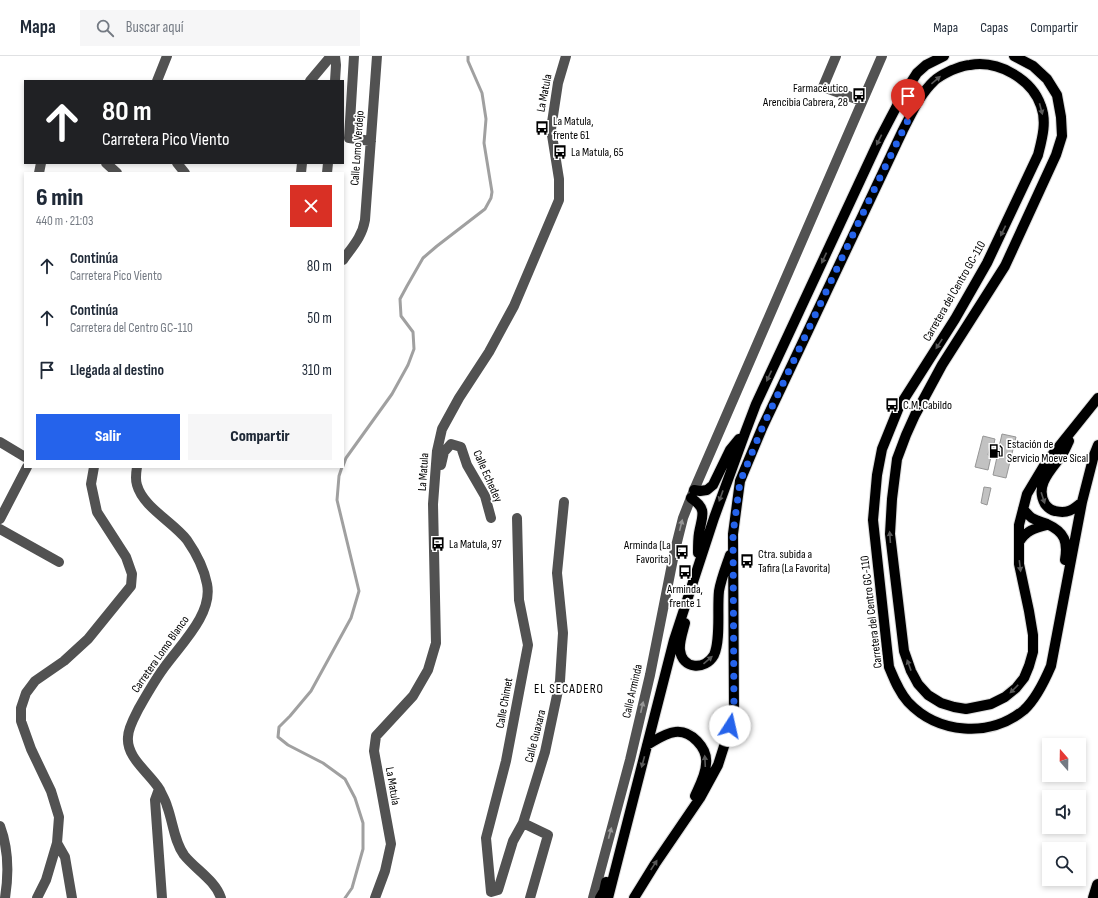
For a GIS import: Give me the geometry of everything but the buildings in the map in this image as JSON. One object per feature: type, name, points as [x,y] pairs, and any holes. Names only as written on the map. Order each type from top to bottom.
[{"type":"highway","points":[[1094,898],[1098,886]]},
{"type":"main road","points":[[608,898],[674,640],[714,518],[745,433],[763,390],[880,138],[901,98],[917,73],[926,65],[944,56]]},
{"type":"main road","points":[[1018,58],[1033,66],[1047,78],[1057,95],[1061,117],[1062,136],[1056,155],[1005,266],[942,365],[915,415],[897,459],[892,499],[890,534],[904,651],[911,671],[918,684],[928,695],[941,703],[966,709],[991,704],[1006,697],[1016,688],[1027,672],[1033,652],[1033,635],[1019,564],[1019,525],[1023,509],[1027,494],[1045,464],[1098,398]]},
{"type":"main road","name":"Carretera del Centro GC-110","points":[[733,539],[740,482],[763,426],[903,130],[918,101],[934,80],[946,73],[970,65],[984,64],[998,67],[1013,74],[1026,83],[1035,94],[1041,106],[1044,120],[1038,155],[987,263],[955,319],[899,407],[882,449],[877,475],[873,520],[888,667],[898,687],[908,701],[919,712],[933,721],[954,728],[972,730],[990,727],[1007,721],[1024,709],[1045,681],[1051,666],[1082,502],[1098,445]]},
{"type":"main road","points":[[1075,426],[1063,453],[1046,476],[1041,492],[1043,500],[1048,508],[1053,511],[1066,512],[1073,510],[1082,502]]},
{"type":"main road","points":[[733,539],[719,592],[717,645],[713,656],[709,661],[699,666],[693,666],[688,664],[683,659],[680,649],[697,568],[699,533],[704,516],[702,508],[696,502],[692,494],[707,490],[713,485],[730,450],[745,433]]},
{"type":"main road","points":[[1023,509],[1031,518],[1047,524],[1059,531],[1064,538],[1067,549],[1064,569],[1066,592]]},
{"type":"main road","points":[[1019,542],[1029,530],[1047,524]]},
{"type":"main road","points":[[634,898],[655,864],[700,798],[718,764],[734,712],[733,539]]},
{"type":"main road","points":[[647,745],[664,735],[676,732],[688,734],[701,746],[705,755],[706,764],[702,779],[683,823]]},
{"type":"main road","points":[[600,898],[604,891],[613,853],[638,779]]},
{"type":"street","points":[[157,80],[167,56]]},
{"type":"street","points":[[311,80],[331,56]]},
{"type":"street","points":[[335,56],[335,80]]},
{"type":"street","points":[[354,56],[349,138],[371,141]]},
{"type":"street","name":"Calle Lomo Verdejo","points":[[344,259],[363,230],[365,220],[377,56]]},
{"type":"street","name":"La Matula","points":[[375,898],[385,871],[391,844],[374,751],[376,736],[413,696],[428,670],[436,643],[433,504],[437,451],[442,429],[459,398],[489,352],[514,306],[559,200],[559,179],[551,129],[558,83],[566,56]]},
{"type":"street","points":[[836,56],[823,87],[862,101]]},
{"type":"street","name":"Calle Arminda","points":[[593,898],[650,674],[674,554],[683,518],[692,494],[882,56]]},
{"type":"street","points":[[107,164],[116,172]]},
{"type":"street","points":[[178,164],[184,172]]},
{"type":"street","points":[[0,442],[24,456]]},
{"type":"street","name":"Calle Echedey","points":[[433,504],[444,452],[451,444],[461,447],[467,465],[485,496],[491,518]]},
{"type":"street","points":[[0,520],[26,468]]},
{"type":"street","points":[[37,898],[46,880],[57,843],[59,817],[51,791],[31,749],[21,721],[21,708],[26,693],[36,681],[64,661],[88,640],[131,586],[132,574],[126,557],[97,512],[91,484],[94,468]]},
{"type":"street","name":"Carretera Lomo Blanco","points":[[137,468],[136,484],[143,498],[186,540],[202,566],[208,585],[207,604],[196,625],[165,666],[143,700],[133,719],[128,736],[130,751],[159,789],[167,805],[178,843],[184,854],[219,892],[221,898]]},
{"type":"street","name":"Calle Guaxara","points":[[491,892],[498,890],[513,841],[523,823],[545,752],[560,681],[563,633],[557,573],[564,502]]},
{"type":"street","name":"Calle Chimet","points":[[491,892],[486,838],[506,761],[528,645],[518,600],[517,518]]},
{"type":"street","points":[[0,529],[58,562]]},
{"type":"street","points":[[159,789],[156,800],[162,898]]},
{"type":"street","points":[[523,823],[548,835],[530,898]]},
{"type":"street","points":[[0,826],[4,838],[8,867],[5,898]]},
{"type":"street","points":[[57,843],[65,857],[72,898]]},
{"type":"waterway","points":[[344,463],[346,458],[392,394],[408,365],[414,349],[413,332],[401,316],[400,299],[407,286],[423,258],[485,209],[491,198],[492,192],[484,143],[486,119],[482,93],[468,61],[468,56]]},
{"type":"waterway","points":[[342,468],[339,476],[337,500],[359,591],[351,618],[311,691],[279,727],[278,737],[288,745],[323,763],[345,779],[355,798],[363,823],[363,849],[352,888],[345,898]]},
{"type":"place","name":"Farmacéutico Arencibia Cabrera, 28","points":[[859,95]]},
{"type":"place","name":"La Matula, frente 61","points":[[542,128]]},
{"type":"place","name":"La Matula, 65","points":[[560,152]]},
{"type":"place","name":"C.M. Cabildo","points":[[892,405]]},
{"type":"place","name":"Estación de Servicio Moeve Sical","points":[[996,451]]},
{"type":"place","name":"La Matula, 97","points":[[438,544]]},
{"type":"place","name":"Arminda (La Favorita)","points":[[682,552]]},
{"type":"place","name":"Ctra. subida a Tafira (La Favorita)","points":[[747,561]]},
{"type":"place","name":"Arminda, frente 1","points":[[685,572]]},
{"type":"district","name":"EL SECADERO","points":[[569,688]]},
{"type":"route","points":[[730,726],[734,712],[733,534],[740,482],[763,426],[908,120]]}]
